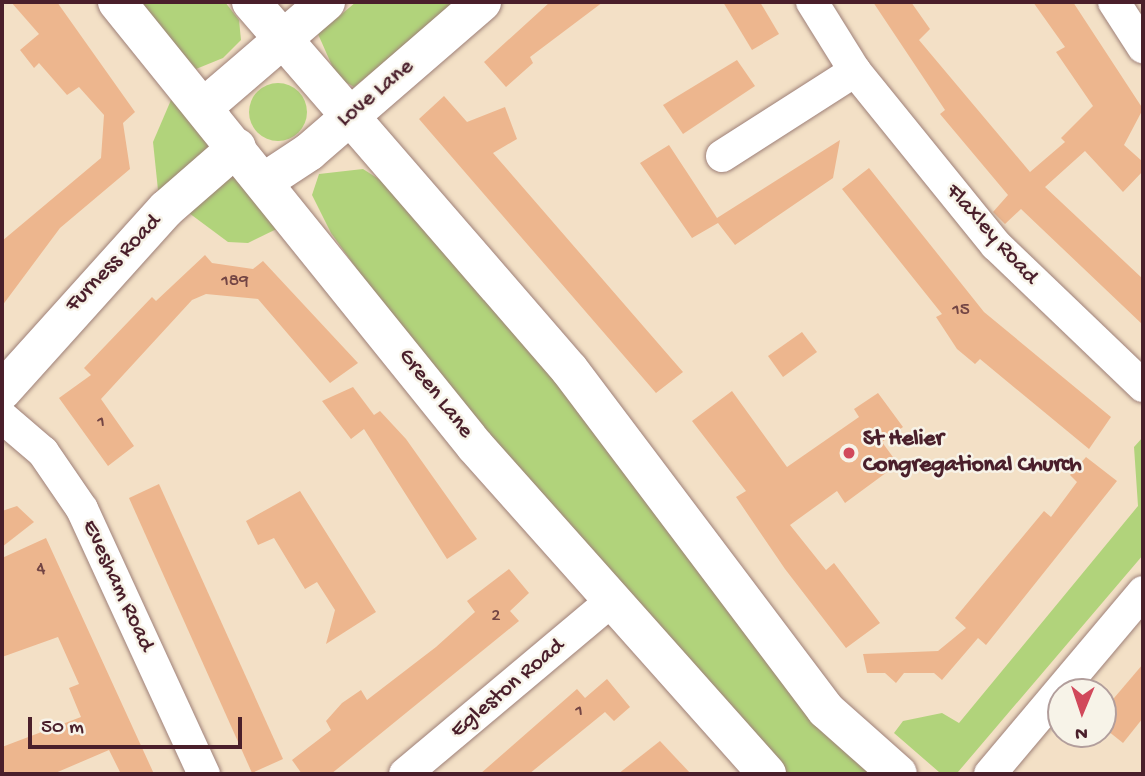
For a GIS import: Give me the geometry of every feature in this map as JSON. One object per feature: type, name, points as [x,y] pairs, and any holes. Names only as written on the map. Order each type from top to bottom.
[{"type":"main road","name":"Green Lane","points":[[117,2],[609,603],[766,774]]},
{"type":"main road","points":[[251,2],[569,369],[826,710],[898,774]]},
{"type":"main road","points":[[204,107],[326,2]]},
{"type":"main road","name":"Love Lane","points":[[265,181],[349,116],[482,2]]},
{"type":"main road","name":"Furness Road","points":[[2,391],[166,209],[237,147]]},
{"type":"street","name":"Flaxley Road","points":[[812,2],[855,71],[996,245],[1143,386]]},
{"type":"street","points":[[1114,2],[1143,47]]},
{"type":"street","points":[[722,156],[855,71]]},
{"type":"street","name":"Evesham Road","points":[[2,417],[43,452],[82,509],[204,774]]},
{"type":"street","points":[[990,774],[1143,592]]},
{"type":"street","name":"Egleston Road","points":[[405,774],[609,603]]},
{"type":"green space","points":[[139,2],[225,2],[239,20],[241,40],[223,58],[196,69]]},
{"type":"green space","points":[[356,2],[458,2],[354,87],[337,77],[318,34]]},
{"type":"green space","points":[[272,83],[284,83],[299,91],[307,106],[307,118],[299,133],[284,141],[272,141],[257,133],[249,118],[249,106],[257,91]]},
{"type":"green space","points":[[171,100],[291,222],[248,243],[228,242],[158,190],[153,142]]},
{"type":"green space","points":[[363,169],[404,195],[879,774],[781,774],[453,403],[331,233],[312,195],[319,174]]},
{"type":"green space","points":[[1143,437],[1143,555],[958,772],[939,772],[894,733],[903,721],[942,713],[959,723],[1138,506],[1134,447]]},
{"type":"building","points":[[11,2],[57,2],[135,112],[123,123],[130,169],[60,228],[2,306],[2,241],[101,158],[104,115],[79,87],[67,95],[39,63],[34,68],[20,50],[39,34]]},
{"type":"building","points":[[550,2],[603,2],[530,57],[533,63],[506,87],[484,62]]},
{"type":"building","points":[[723,2],[760,2],[779,34],[752,50]]},
{"type":"building","points":[[873,2],[911,2],[930,29],[919,40],[1030,172],[1065,142],[1061,138],[1093,106],[1056,52],[1065,47],[1033,2],[1073,2],[1143,109],[1124,145],[1143,162],[1143,171],[1123,192],[1085,151],[1045,187],[1143,279],[1143,325],[1021,209],[1005,224],[993,212],[1008,195],[940,114],[945,110]]},
{"type":"building","points":[[737,60],[755,86],[683,134],[663,105]]},
{"type":"building","points":[[444,96],[467,122],[505,107],[517,139],[493,153],[683,372],[656,393],[419,119]]},
{"type":"building","points":[[840,140],[833,178],[735,245],[718,223],[692,238],[640,163],[669,145],[717,218]]},
{"type":"building","points":[[869,168],[984,312],[1111,417],[1089,449],[980,359],[975,364],[957,349],[936,317],[942,314],[842,189]]},
{"type":"building","points":[[205,255],[212,263],[253,269],[263,261],[358,363],[330,383],[258,299],[206,294],[192,300],[101,399],[134,446],[108,466],[59,398],[91,375],[84,368],[152,297],[156,301]]},
{"type":"building","points":[[802,332],[817,352],[783,377],[768,356]]},
{"type":"building","points":[[353,387],[374,415],[380,411],[406,439],[477,539],[447,559],[364,429],[351,439],[322,401]]},
{"type":"building","name":"St Helier Congregational Church","points":[[732,391],[787,467],[859,417],[854,409],[878,393],[903,427],[882,442],[898,464],[845,503],[837,491],[790,525],[826,570],[834,563],[880,623],[846,648],[785,569],[736,497],[746,491],[692,421]]},
{"type":"building","points":[[1086,457],[1117,481],[986,645],[978,638],[942,680],[934,673],[904,673],[896,683],[885,673],[867,673],[863,654],[938,651],[966,628],[955,618],[1044,511],[1051,517],[1077,482],[1070,475]]},
{"type":"building","points":[[159,484],[283,759],[252,773],[129,498]]},
{"type":"building","points":[[300,491],[376,612],[326,644],[335,610],[317,582],[305,589],[274,538],[258,545],[246,521]]},
{"type":"building","points":[[17,506],[34,522],[2,547],[2,511]]},
{"type":"building","points":[[46,538],[154,774],[121,774],[109,750],[53,774],[2,774],[2,747],[81,717],[69,688],[79,684],[58,637],[2,657],[2,558]]},
{"type":"building","points":[[509,569],[529,593],[510,611],[519,621],[331,774],[302,774],[292,760],[331,730],[326,721],[342,703],[361,690],[367,700],[436,647],[475,612],[467,601]]},
{"type":"building","points":[[1143,664],[1143,718],[1123,743],[1117,738],[1117,695]]},
{"type":"building","points":[[607,679],[630,707],[614,721],[605,712],[529,774],[480,774],[577,689],[585,698]]},
{"type":"building","points":[[660,741],[691,774],[618,774]]},
{"type":"place","name":"St Helier Congregational Church","points":[[849,453]]}]
